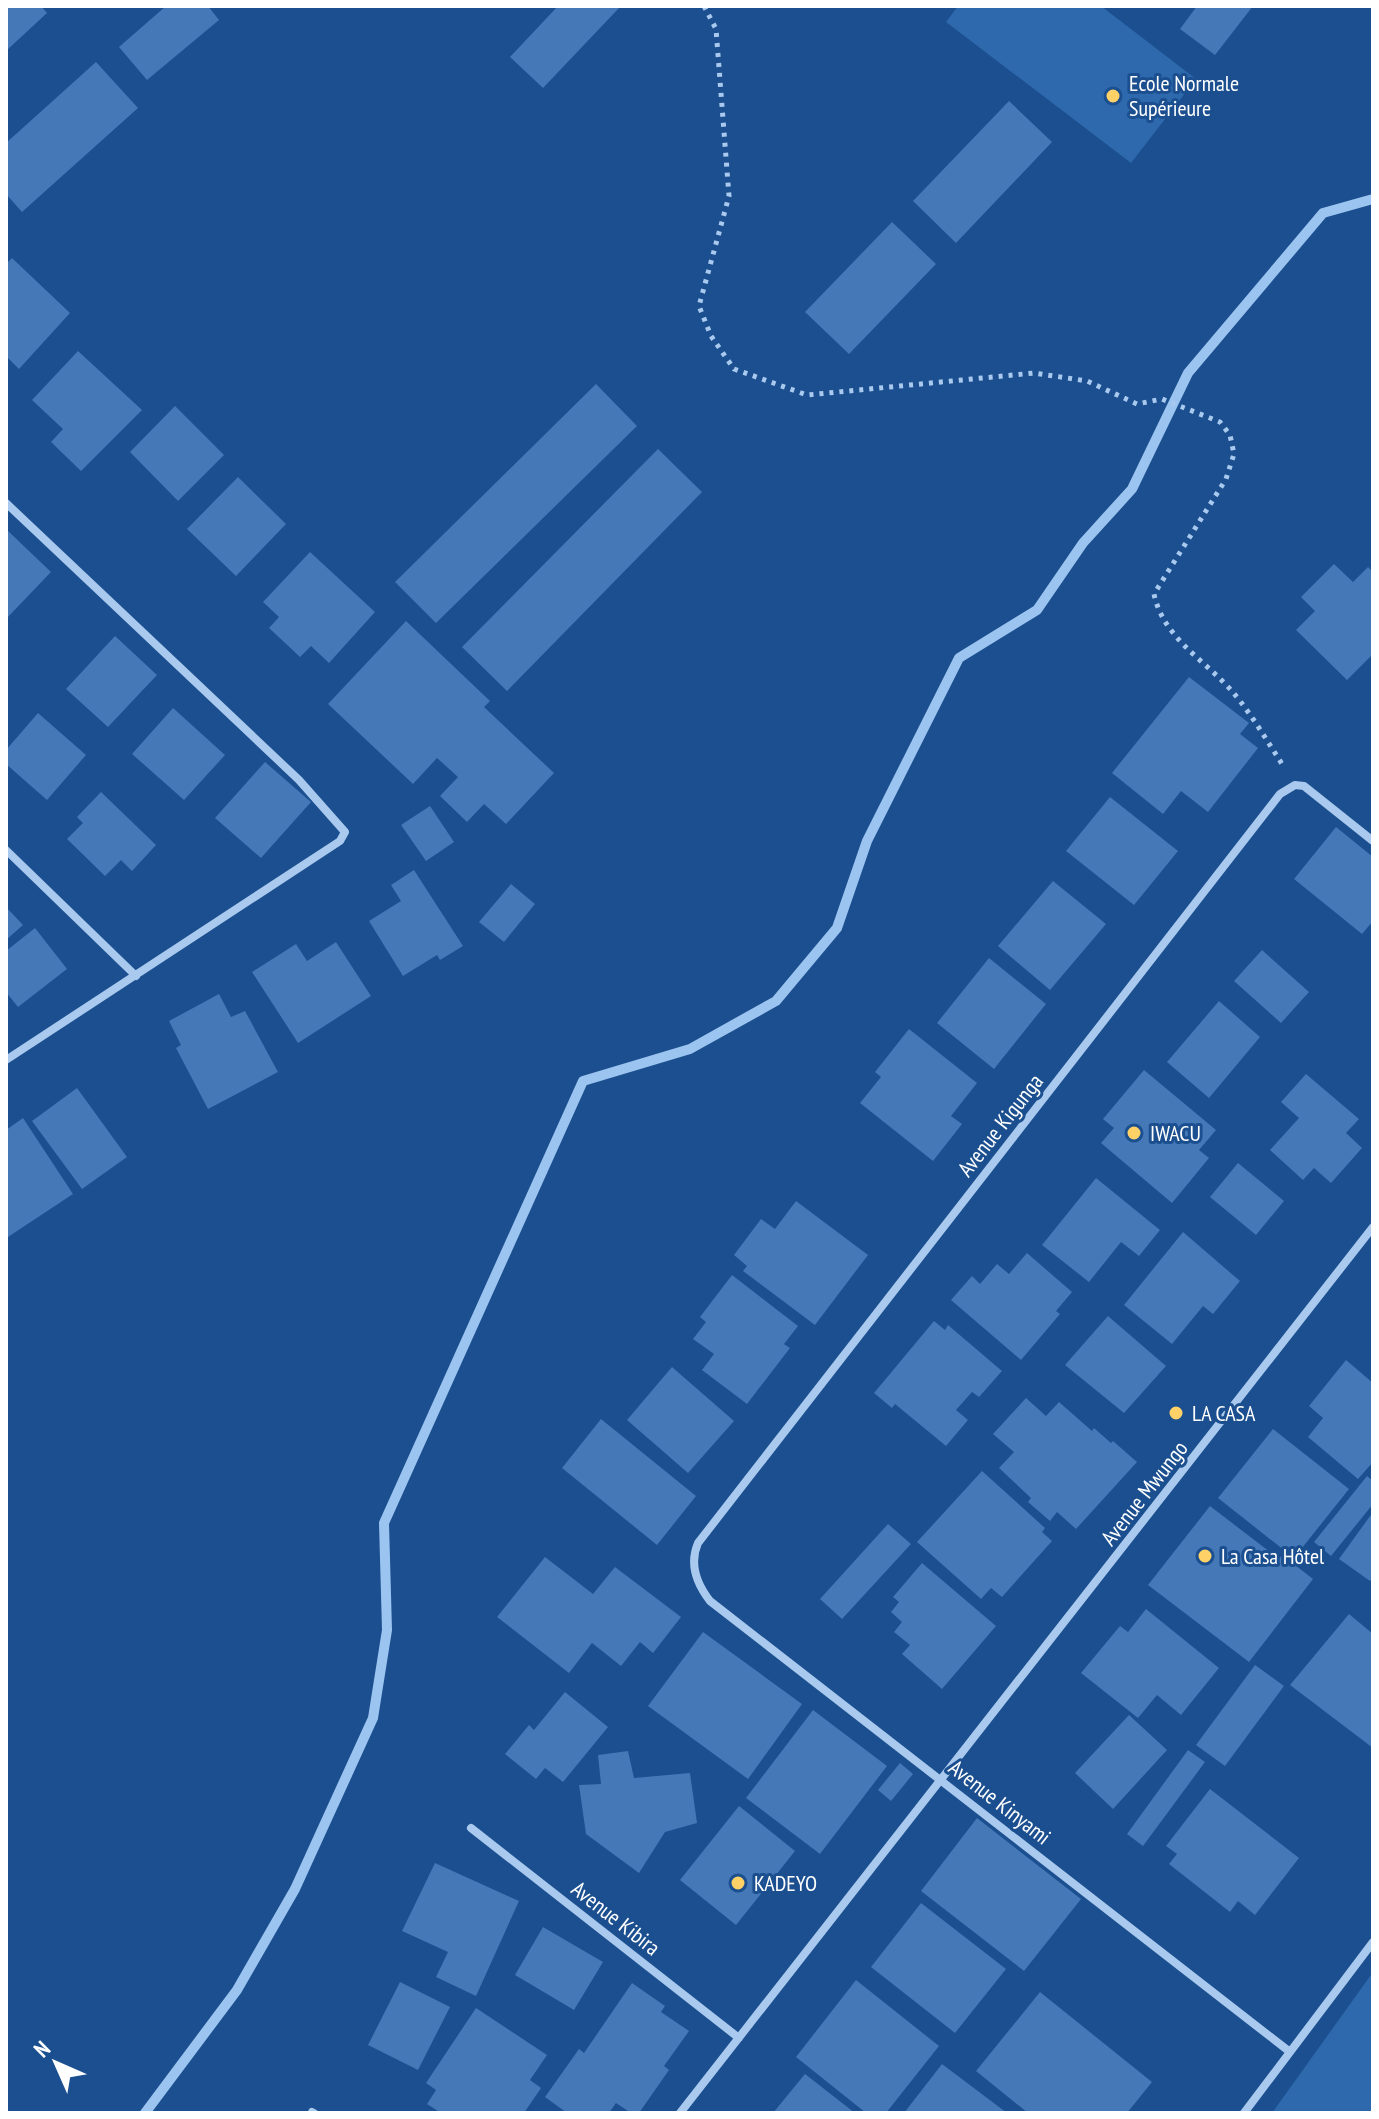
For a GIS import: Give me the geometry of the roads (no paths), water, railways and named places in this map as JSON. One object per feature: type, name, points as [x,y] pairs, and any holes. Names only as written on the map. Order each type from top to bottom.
[{"type":"street","points":[[6,503],[345,827],[340,841],[6,1060]]},
{"type":"street","name":"Avenue Kigunga","points":[[695,1575],[693,1561],[698,1543],[1280,794],[1295,785],[1304,786],[1373,841]]},
{"type":"street","points":[[6,850],[136,976]]},
{"type":"street","name":"Avenue Mwungo","points":[[680,2113],[944,1780],[1373,1227]]},
{"type":"street","name":"Avenue Kinyami","points":[[695,1575],[710,1601],[1290,2052]]},
{"type":"street","name":"Avenue Kibira","points":[[471,1828],[739,2038]]},
{"type":"street","points":[[1244,2113],[1373,1942]]},
{"type":"waterway","points":[[145,2113],[237,1990],[295,1889],[373,1718],[387,1630],[384,1523],[583,1081],[690,1049],[776,1001],[837,928],[867,841],[959,658],[1037,610],[1083,543],[1132,489],[1188,373],[1323,213],[1373,199]]},
{"type":"place","name":"Ecole Normale Supérieure","points":[[1113,96]]},
{"type":"place","name":"IWACU","points":[[1134,1133]]},
{"type":"place","name":"LA CASA","points":[[1176,1413]]},
{"type":"place","name":"La Casa Hôtel","points":[[1205,1556]]},
{"type":"place","name":"KADEYO","points":[[738,1883]]}]
